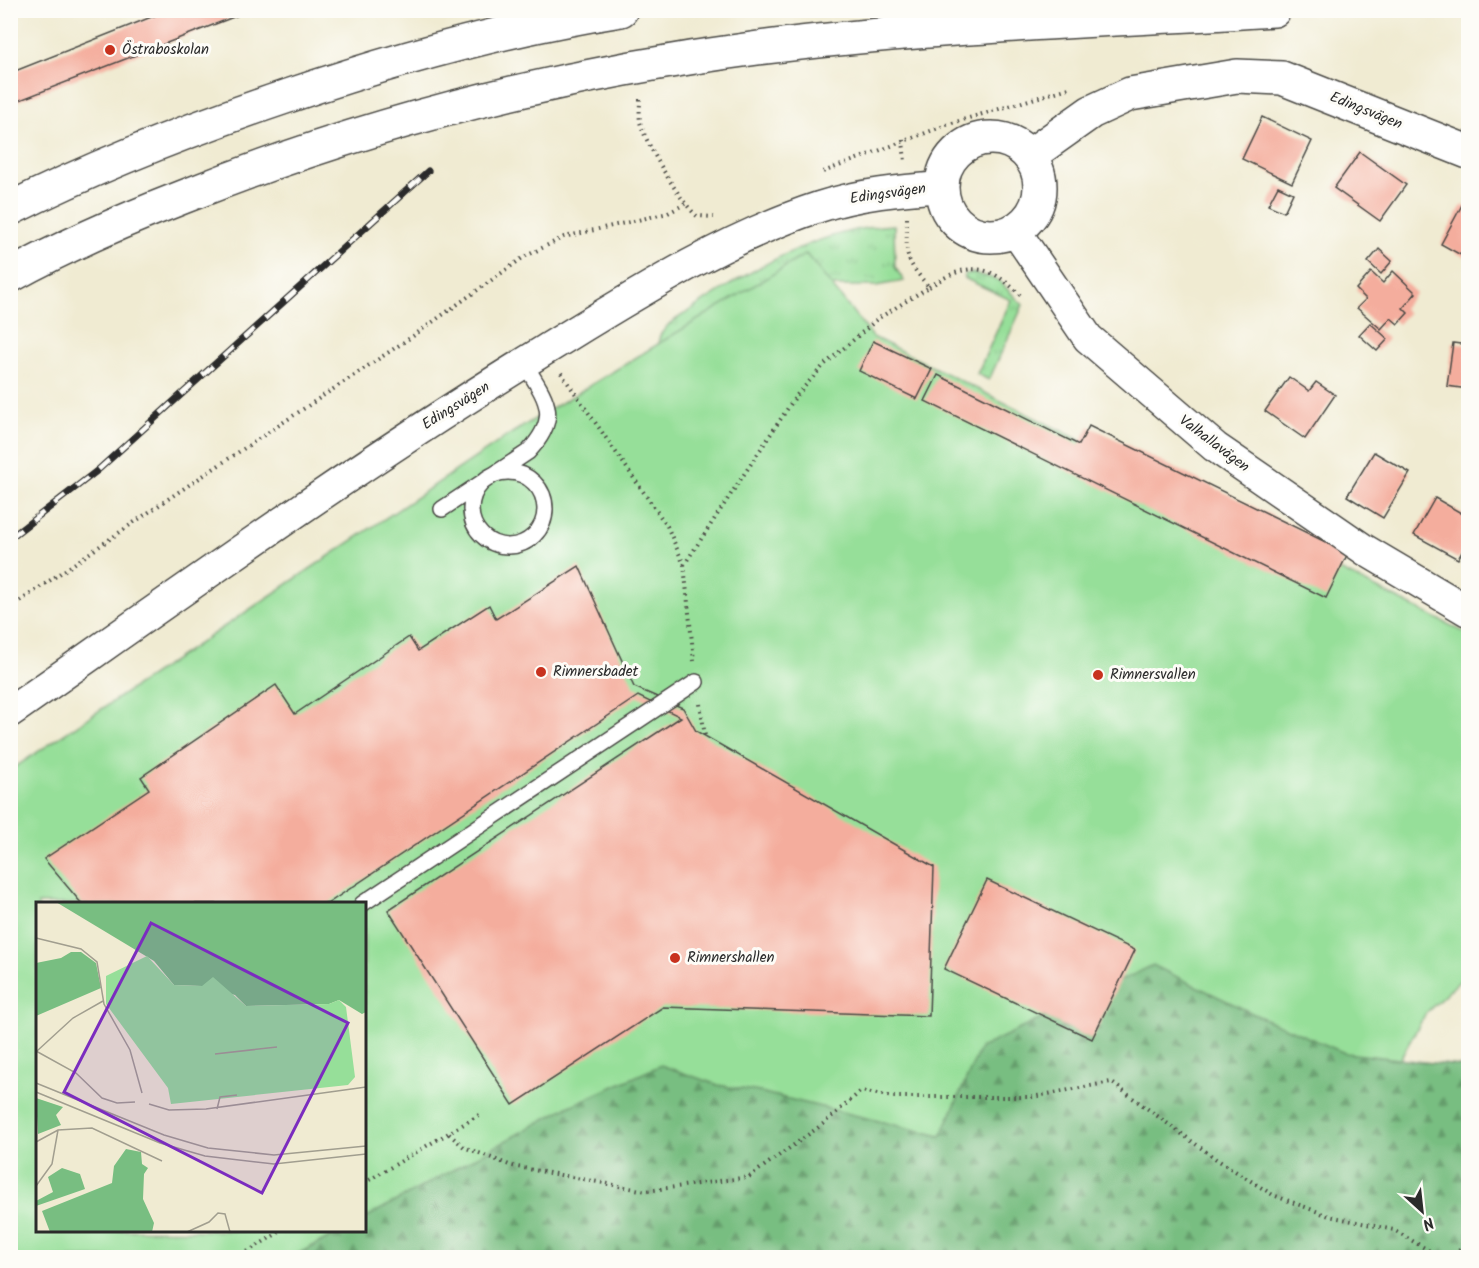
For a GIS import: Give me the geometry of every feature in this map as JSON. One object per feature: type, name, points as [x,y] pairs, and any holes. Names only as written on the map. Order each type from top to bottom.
[{"type":"main road","points":[[10,208],[140,151],[231,115],[331,82],[451,45],[621,10]]},
{"type":"main road","points":[[10,276],[42,258],[149,210],[252,169],[454,106],[610,72],[758,48],[905,34],[1274,10]]},
{"type":"main road","name":"Edingsvägen","points":[[1029,156],[1091,112],[1130,94],[1237,76],[1282,78],[1468,152]]},
{"type":"main road","points":[[1000,139],[1016,145],[1029,156],[1037,171],[1038,196],[1032,212],[1014,230],[988,235],[966,229],[948,210],[942,187],[945,170],[954,155],[975,140],[1000,139]]},
{"type":"street","name":"Edingsvägen","points":[[10,712],[391,447],[524,363],[716,252],[801,213],[843,200],[942,187]]},
{"type":"street","name":"Valhallavägen","points":[[1014,230],[1088,338],[1164,405],[1215,447],[1365,550],[1466,606]]},
{"type":"lane","points":[[442,508],[528,452],[539,440],[547,425],[549,411],[545,397],[524,363]]},
{"type":"lane","points":[[499,473],[524,476],[542,494],[545,506],[544,519],[538,531],[529,540],[517,545],[505,546],[492,543],[474,525],[471,512],[472,499],[487,478],[499,473]]},
{"type":"lane","points":[[365,902],[696,682]]},
{"type":"path","points":[[640,95],[640,120],[645,139],[685,204],[697,216],[705,218],[718,216]]},
{"type":"path","points":[[813,177],[903,140]]},
{"type":"path","points":[[10,608],[413,336],[524,257],[564,237],[668,213],[685,204]]},
{"type":"path","points":[[907,220],[909,265],[929,287]]},
{"type":"path","points":[[684,564],[803,388],[824,365],[879,318],[960,270],[988,270],[1003,277],[1024,300]]},
{"type":"path","points":[[558,367],[667,526],[684,564],[696,682],[705,736]]},
{"type":"path","points":[[449,1134],[464,1148],[512,1166],[646,1191],[749,1177],[823,1124],[861,1091],[893,1097],[1032,1097],[1111,1082],[1216,1159],[1273,1195],[1329,1216],[1394,1230],[1440,1257],[1453,1256],[1468,1240]]},
{"type":"path","points":[[366,1182],[479,1115]]},
{"type":"path","points":[[237,1257],[281,1232]]},
{"type":"green space","points":[[894,225],[895,267],[904,281],[876,286],[829,286],[657,347],[660,335],[669,324],[721,290],[776,259],[833,236]]},
{"type":"green space","points":[[806,254],[873,337],[1468,634],[1468,973],[1426,1013],[1400,1059],[1345,1053],[1254,1014],[1153,965],[980,1048],[941,1136],[760,1092],[718,1085],[661,1065],[563,1109],[366,1217],[366,902],[36,902],[36,1232],[339,1232],[292,1257],[11,1258],[11,770],[512,433]]},
{"type":"green space","points":[[973,273],[998,280],[1023,305],[989,380],[977,374],[1011,300],[964,278],[965,274]]},
{"type":"green space","points":[[1153,965],[1254,1014],[1345,1053],[1468,1067],[1468,1257],[292,1258],[339,1232],[366,1232],[366,1217],[563,1109],[661,1065],[718,1085],[760,1092],[941,1136],[980,1048]]},
{"type":"building","points":[[169,10],[249,11],[10,104],[10,73]]},
{"type":"building","points":[[1262,117],[1312,141],[1292,183],[1242,159]]},
{"type":"building","points":[[1360,152],[1406,185],[1380,221],[1334,188]]},
{"type":"building","points":[[1278,186],[1293,193],[1284,212],[1268,205]]},
{"type":"building","points":[[1462,205],[1468,209],[1468,259],[1441,244]]},
{"type":"building","points":[[1379,249],[1392,261],[1381,274],[1368,262]]},
{"type":"building","points":[[1393,271],[1416,293],[1403,308],[1408,313],[1398,324],[1391,318],[1381,329],[1357,308],[1366,299],[1356,289],[1371,272],[1383,283]]},
{"type":"building","points":[[1370,323],[1388,339],[1377,351],[1359,335]]},
{"type":"building","points":[[873,341],[932,369],[917,399],[859,371]]},
{"type":"building","points":[[1453,343],[1468,345],[1468,389],[1447,386]]},
{"type":"building","points":[[938,375],[1079,445],[1089,426],[1348,553],[1326,598],[925,401]]},
{"type":"building","points":[[1289,377],[1309,391],[1316,382],[1335,395],[1305,439],[1265,411]]},
{"type":"building","points":[[1374,452],[1410,473],[1383,518],[1347,496]]},
{"type":"building","points":[[1435,498],[1468,517],[1468,541],[1458,559],[1414,535]]},
{"type":"building","points":[[579,566],[634,687],[683,708],[696,731],[934,867],[929,1016],[663,1007],[513,1105],[388,910],[681,717],[638,696],[330,902],[80,902],[44,859],[149,789],[141,777],[276,685],[295,714],[409,637],[418,651],[489,605],[496,619]]},
{"type":"building","points":[[987,880],[1135,950],[1092,1039],[944,969]]},
{"type":"railway","points":[[10,538],[98,470],[428,171]]},
{"type":"place","name":"Östraboskolan","points":[[110,50]]},
{"type":"place","name":"Rimnersbadet","points":[[541,672]]},
{"type":"place","name":"Rimnersvallen","points":[[1098,675]]},
{"type":"place","name":"Rimnershallen","points":[[675,958]]}]
